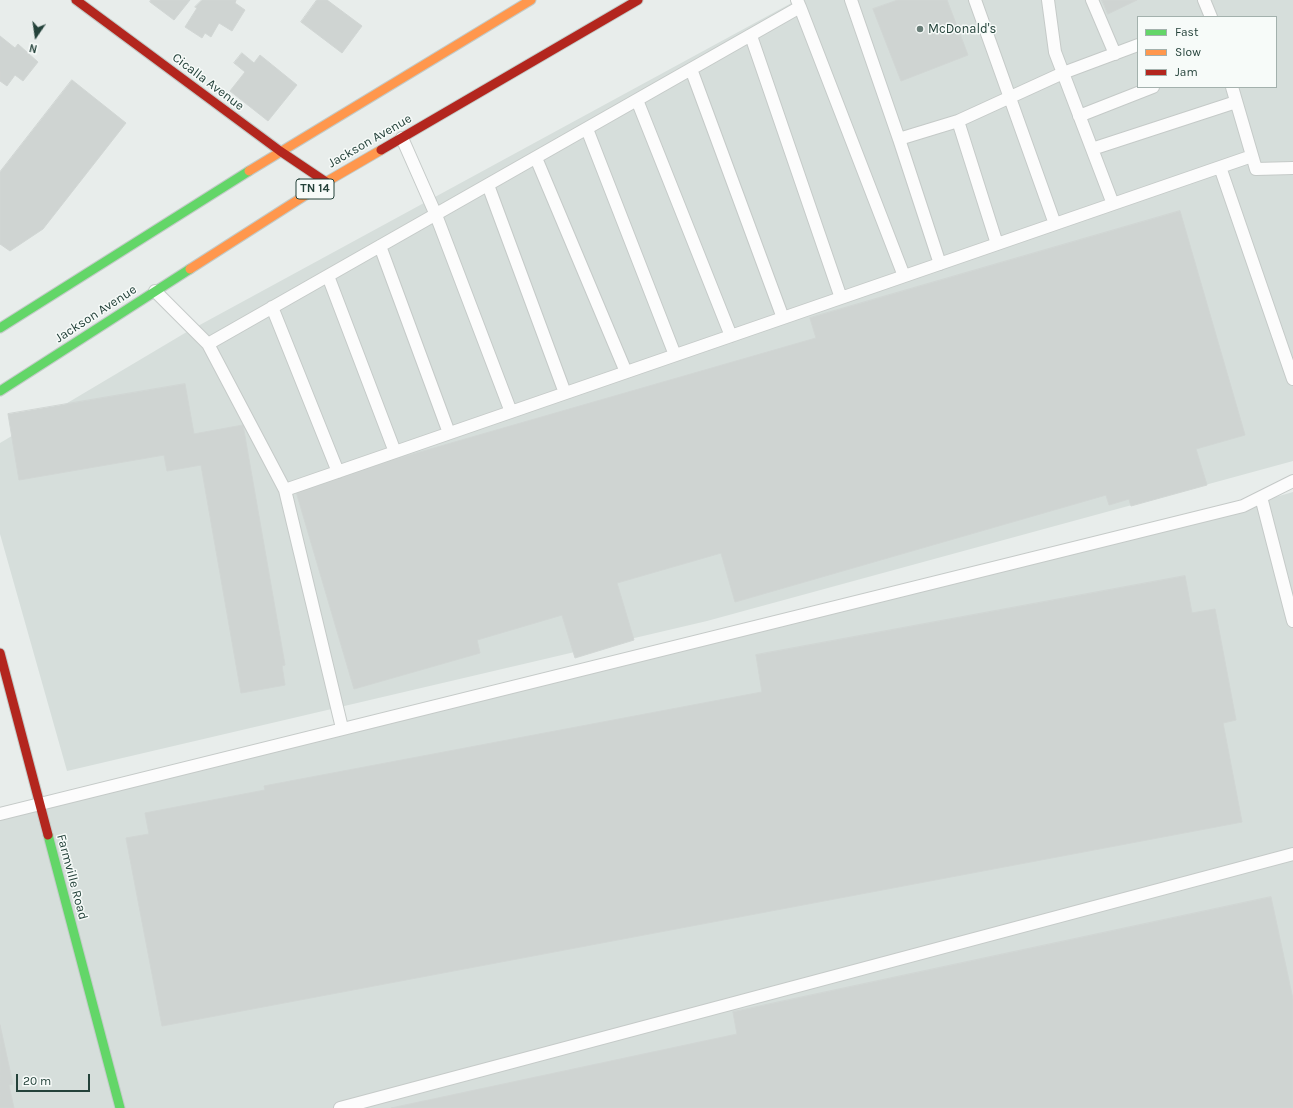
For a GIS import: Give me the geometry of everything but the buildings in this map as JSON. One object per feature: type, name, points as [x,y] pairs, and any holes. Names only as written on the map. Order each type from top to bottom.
[{"type":"main road","name":"Cicalla Avenue","points":[[76,0],[280,150],[326,182]]},
{"type":"main road","points":[[0,328],[280,150],[531,0]]},
{"type":"main road","name":"Jackson Avenue","points":[[0,391],[326,182],[638,0]]},
{"type":"main road","name":"Farmville Road","points":[[0,653],[120,1108]]},
{"type":"lane","points":[[851,0],[940,264]]},
{"type":"lane","points":[[976,0],[1055,224]]},
{"type":"lane","points":[[1048,0],[1055,52],[1113,204]]},
{"type":"lane","points":[[1092,0],[1115,54]]},
{"type":"lane","points":[[1204,0],[1211,16]]},
{"type":"lane","points":[[208,344],[751,36],[799,4],[904,276]]},
{"type":"lane","points":[[751,36],[841,298]]},
{"type":"lane","points":[[899,139],[958,121],[1009,96],[1063,73],[1137,45]]},
{"type":"lane","points":[[691,70],[784,318]]},
{"type":"lane","points":[[1079,116],[1150,88]]},
{"type":"lane","points":[[1232,88],[1256,169],[1293,168]]},
{"type":"lane","points":[[637,100],[730,336]]},
{"type":"lane","points":[[1092,149],[1236,102]]},
{"type":"lane","points":[[958,121],[997,244]]},
{"type":"lane","points":[[587,129],[675,355]]},
{"type":"lane","points":[[402,138],[436,215],[511,412]]},
{"type":"lane","points":[[285,490],[1252,156]]},
{"type":"lane","points":[[536,158],[626,372]]},
{"type":"lane","points":[[1220,167],[1293,379]]},
{"type":"lane","points":[[488,185],[565,393]]},
{"type":"lane","points":[[380,246],[448,434]]},
{"type":"lane","points":[[328,276],[396,452]]},
{"type":"lane","points":[[156,291],[208,344],[285,490],[342,728]]},
{"type":"lane","points":[[272,307],[338,472]]},
{"type":"lane","points":[[0,814],[39,803],[1243,506],[1293,481]]},
{"type":"lane","points":[[1261,497],[1293,622]]},
{"type":"lane","points":[[340,1108],[1293,854]]},
{"type":"shaded area","points":[[797,0],[1293,0],[1293,461],[707,621],[67,771],[0,534],[0,443],[185,333]]},
{"type":"shaded area","points":[[1293,492],[1293,1108],[0,1108],[0,808],[1067,556]]},
{"type":"traffic: fast","points":[[0,328],[249,171]]},
{"type":"traffic: fast","points":[[0,391],[190,269]]},
{"type":"traffic: fast","points":[[48,835],[120,1108]]},
{"type":"traffic: slow","points":[[249,171],[531,0]]},
{"type":"traffic: slow","points":[[190,269],[326,182],[381,150]]},
{"type":"traffic: jam","points":[[76,0],[280,151],[326,182]]},
{"type":"traffic: jam","points":[[381,150],[638,0]]},
{"type":"traffic: jam","points":[[0,653],[48,835]]},
{"type":"place","name":"McDonald's","points":[[920,29]]}]
